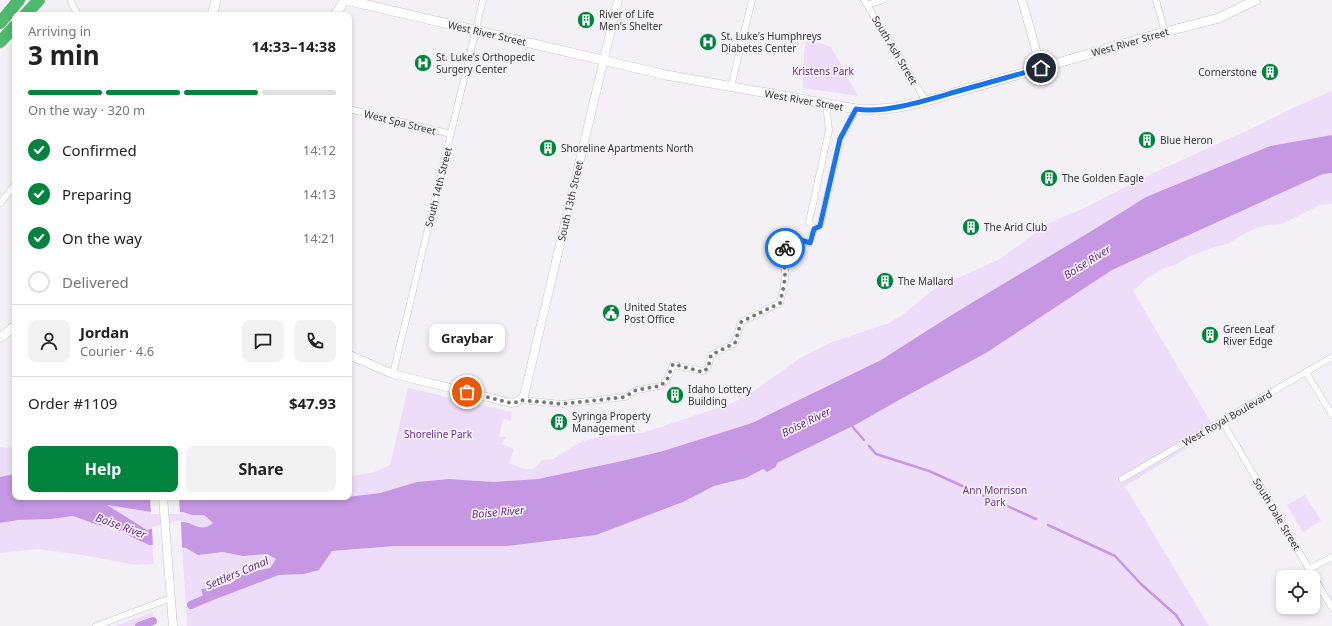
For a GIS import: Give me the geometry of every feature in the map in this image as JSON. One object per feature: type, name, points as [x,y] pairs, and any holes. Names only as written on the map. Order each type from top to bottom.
[{"type":"highway","points":[[0,23],[19,0]]},
{"type":"highway","points":[[28,12],[40,0]]},
{"type":"highway","points":[[0,42],[12,29]]},
{"type":"main road","points":[[213,12],[216,0]]},
{"type":"main road","points":[[338,12],[346,0]]},
{"type":"main road","name":"West River Street","points":[[346,0],[666,75],[862,110],[894,108],[926,101],[1218,18],[1256,0]]},
{"type":"main road","points":[[0,338],[12,328]]},
{"type":"street","name":"South 14th Street","points":[[393,374],[483,0]]},
{"type":"street","name":"South 13th Street","points":[[520,400],[524,396],[527,385],[618,0]]},
{"type":"street","points":[[731,87],[752,0]]},
{"type":"street","points":[[866,2],[883,0]]},
{"type":"street","points":[[1022,0],[1041,68]]},
{"type":"street","points":[[1156,0],[1165,32]]},
{"type":"street","points":[[71,2],[76,12]]},
{"type":"street","name":"South Ash Street","points":[[866,2],[926,101]]},
{"type":"street","points":[[814,229],[809,222],[829,130],[826,104]]},
{"type":"street","points":[[352,356],[393,374],[511,403],[520,400],[562,404],[625,397],[636,390],[660,386],[667,380],[673,364],[703,372],[708,368],[711,355],[735,343],[741,322],[780,303],[784,286],[785,271],[782,259],[783,250],[789,242],[800,240],[810,243],[814,229],[820,226],[840,139],[856,109]]},
{"type":"street","name":"West Spa Street","points":[[352,110],[451,134]]},
{"type":"street","points":[[0,203],[12,189]]},
{"type":"street","name":"West Royal Boulevard","points":[[1122,479],[1332,357]]},
{"type":"street","points":[[1306,372],[1332,415]]},
{"type":"street","name":"South Dale Street","points":[[1222,421],[1332,608]]},
{"type":"street","points":[[164,500],[173,626]]},
{"type":"street","points":[[1310,569],[1332,557]]},
{"type":"street","points":[[96,626],[171,598]]},
{"type":"green space","name":"Kristens Park","points":[[807,38],[831,47],[858,96],[803,88],[804,51]]},
{"type":"green space","name":"Shoreline Park","points":[[1332,91],[1332,135],[1270,146],[1146,197],[950,316],[881,360],[752,423],[663,451],[538,479],[493,482],[449,479],[417,482],[380,493],[352,497],[352,476],[374,472],[390,465],[408,388],[512,412],[511,421],[503,419],[499,437],[506,437],[501,444],[514,449],[509,463],[531,469],[538,465],[542,460],[553,459],[583,441],[599,437],[642,433],[730,404],[751,393],[800,358],[830,343],[889,323],[901,316],[932,291],[942,285],[1000,259],[1049,223],[1080,210],[1149,175]]},
{"type":"green space","name":"Ann Morrison Park","points":[[1332,173],[1332,204],[1320,205],[1282,224],[1258,227],[1227,244],[1190,256],[1177,264],[1163,269],[1147,278],[1133,291],[1216,431],[1125,486],[1209,626],[187,626],[182,548],[186,548],[198,555],[223,552],[243,556],[267,554],[276,559],[270,568],[245,573],[202,589],[205,602],[279,575],[304,574],[319,570],[332,551],[394,546],[508,546],[596,535],[683,502],[714,486],[746,478],[763,469],[767,472],[776,467],[776,463],[857,424],[986,353],[1112,270],[1323,174]]},
{"type":"green space","points":[[0,447],[12,448],[12,475],[0,478]]},
{"type":"green space","points":[[1305,495],[1321,521],[1303,532],[1287,505]]},
{"type":"green space","points":[[106,505],[151,512],[183,512],[192,515],[204,515],[213,523],[200,528],[185,522],[181,522],[147,530]]},
{"type":"green space","points":[[73,516],[95,524],[113,528],[152,545],[154,564],[136,565],[38,549],[0,553],[0,523]]},
{"type":"green space","points":[[153,612],[153,626],[115,626]]},
{"type":"water","name":"Boise River","points":[[1332,135],[1332,173],[1323,174],[1112,270],[986,353],[857,424],[777,463],[776,467],[767,472],[763,469],[746,478],[714,486],[683,502],[596,535],[508,546],[394,546],[332,551],[319,570],[304,574],[279,575],[205,603],[201,589],[230,584],[245,573],[270,568],[276,559],[267,554],[243,556],[223,552],[198,555],[186,548],[149,545],[113,528],[95,524],[73,516],[0,523],[0,477],[12,475],[12,500],[352,500],[352,496],[380,493],[417,482],[449,479],[493,482],[538,479],[663,451],[752,423],[881,360],[950,316],[1146,197],[1270,146]],"holes":[[[107,505],[151,512],[183,512],[192,515],[204,515],[213,523],[208,526],[200,527],[181,522],[147,530]]]},
{"type":"pier","points":[[150,500],[179,500],[180,514],[151,514]]},
{"type":"pier","points":[[181,520],[182,550],[153,547],[152,527]]},
{"type":"waterway","points":[[851,425],[864,440]]},
{"type":"waterway","points":[[869,446],[876,454],[929,471],[1036,519]]},
{"type":"waterway","points":[[1048,525],[1115,556],[1141,584],[1176,615],[1183,626]]},
{"type":"waterway","name":"Settlers Canal","points":[[191,605],[214,595]]},
{"type":"waterway","name":"Settlers Canal","points":[[139,626],[153,621]]},
{"type":"way so far","points":[[467,392],[511,403],[520,400],[562,404],[625,397],[636,390],[660,386],[667,380],[673,364],[703,372],[708,368],[711,355],[735,343],[741,322],[780,303],[784,286],[785,271],[782,259],[783,250],[785,248]]},
{"type":"place","name":"River of Life Men's Shelter","points":[[586,20]]},
{"type":"place","name":"St. Luke's Humphreys Diabetes Center","points":[[708,42]]},
{"type":"place","name":"St. Luke's Orthopedic Surgery Center","points":[[423,63]]},
{"type":"place","name":"Cornerstone","points":[[1270,72]]},
{"type":"place","name":"Blue Heron","points":[[1147,140]]},
{"type":"place","name":"Shoreline Apartments North","points":[[548,148]]},
{"type":"place","name":"The Golden Eagle","points":[[1049,178]]},
{"type":"place","name":"The Arid Club","points":[[971,227]]},
{"type":"place","name":"The Mallard","points":[[885,281]]},
{"type":"place","name":"United States Post Office","points":[[611,313]]},
{"type":"place","name":"Green Leaf River Edge","points":[[1210,335]]},
{"type":"place","name":"Graybar","points":[[467,392]]},
{"type":"place","name":"Idaho Lottery Building","points":[[675,395]]},
{"type":"place","name":"Syringa Property Management","points":[[559,422]]},
{"type":"route","points":[[785,248],[789,242],[795,240],[810,243],[814,229],[820,226],[840,139],[856,109],[894,108],[926,101],[1041,68]]}]
